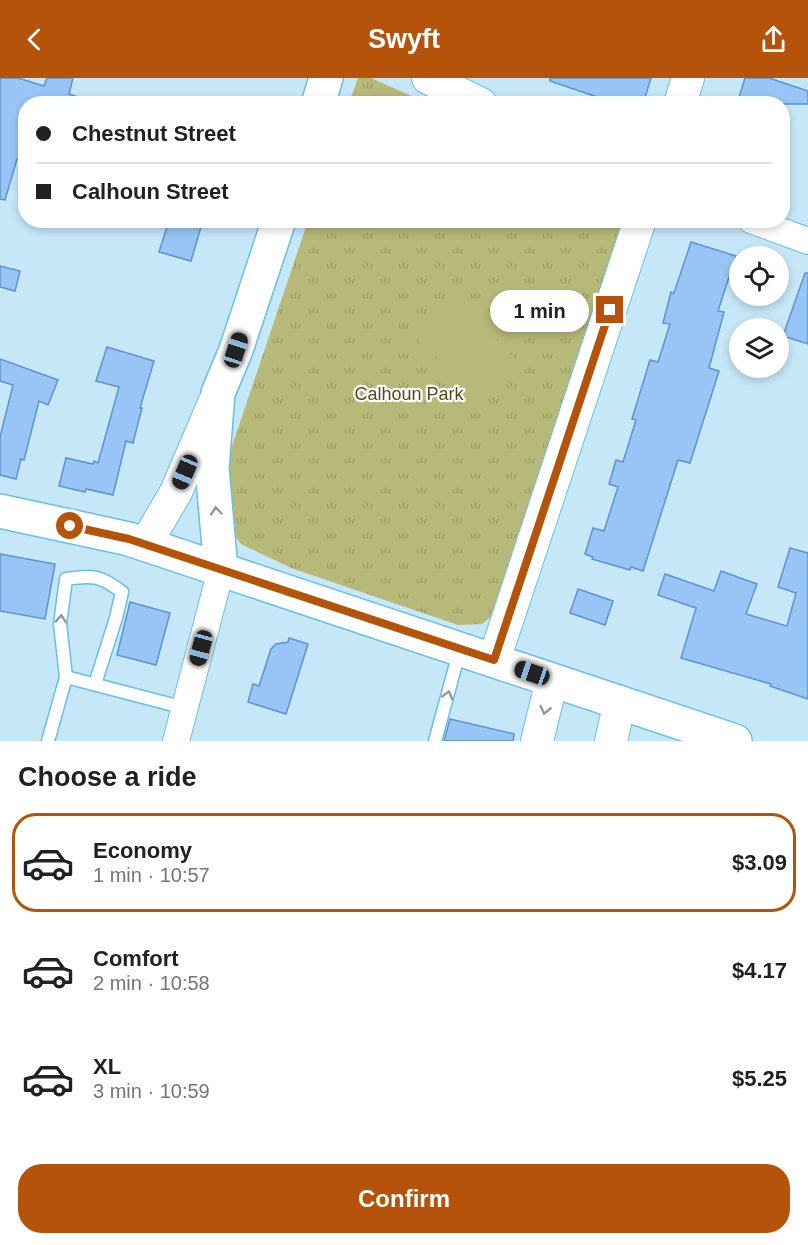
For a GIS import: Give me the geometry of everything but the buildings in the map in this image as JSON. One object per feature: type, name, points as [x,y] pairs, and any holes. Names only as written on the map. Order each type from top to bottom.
[{"type":"main road","points":[[320,96],[326,78]]},
{"type":"main road","points":[[221,570],[212,468],[218,393],[236,350],[276,228]]},
{"type":"main road","points":[[0,511],[129,539],[735,741]]},
{"type":"street","points":[[428,78],[465,96]]},
{"type":"street","points":[[682,96],[688,78]]},
{"type":"street","points":[[494,660],[637,228]]},
{"type":"street","points":[[772,228],[808,242]]},
{"type":"street","points":[[145,545],[176,492],[218,393]]},
{"type":"street","points":[[176,741],[221,570]]},
{"type":"street","points":[[537,741],[552,680]]},
{"type":"street","points":[[611,741],[620,702]]},
{"type":"lane","points":[[48,741],[66,677],[60,624],[66,579],[89,576],[110,583],[122,592],[95,684]]},
{"type":"lane","points":[[435,741],[460,649]]},
{"type":"lane","points":[[66,677],[185,708]]},
{"type":"green space","points":[[358,78],[371,78],[411,96],[352,96]]},
{"type":"green space","name":"Calhoun Park","points":[[306,228],[622,228],[493,615],[482,624],[458,625],[291,568],[241,544],[226,524],[224,490],[231,449]]},
{"type":"green space","points":[[368,228],[390,228],[387,237],[367,231]]},
{"type":"green space","points":[[450,296],[515,358],[478,397],[413,335]]},
{"type":"route","points":[[70,526],[129,539],[494,660],[610,310]]}]
